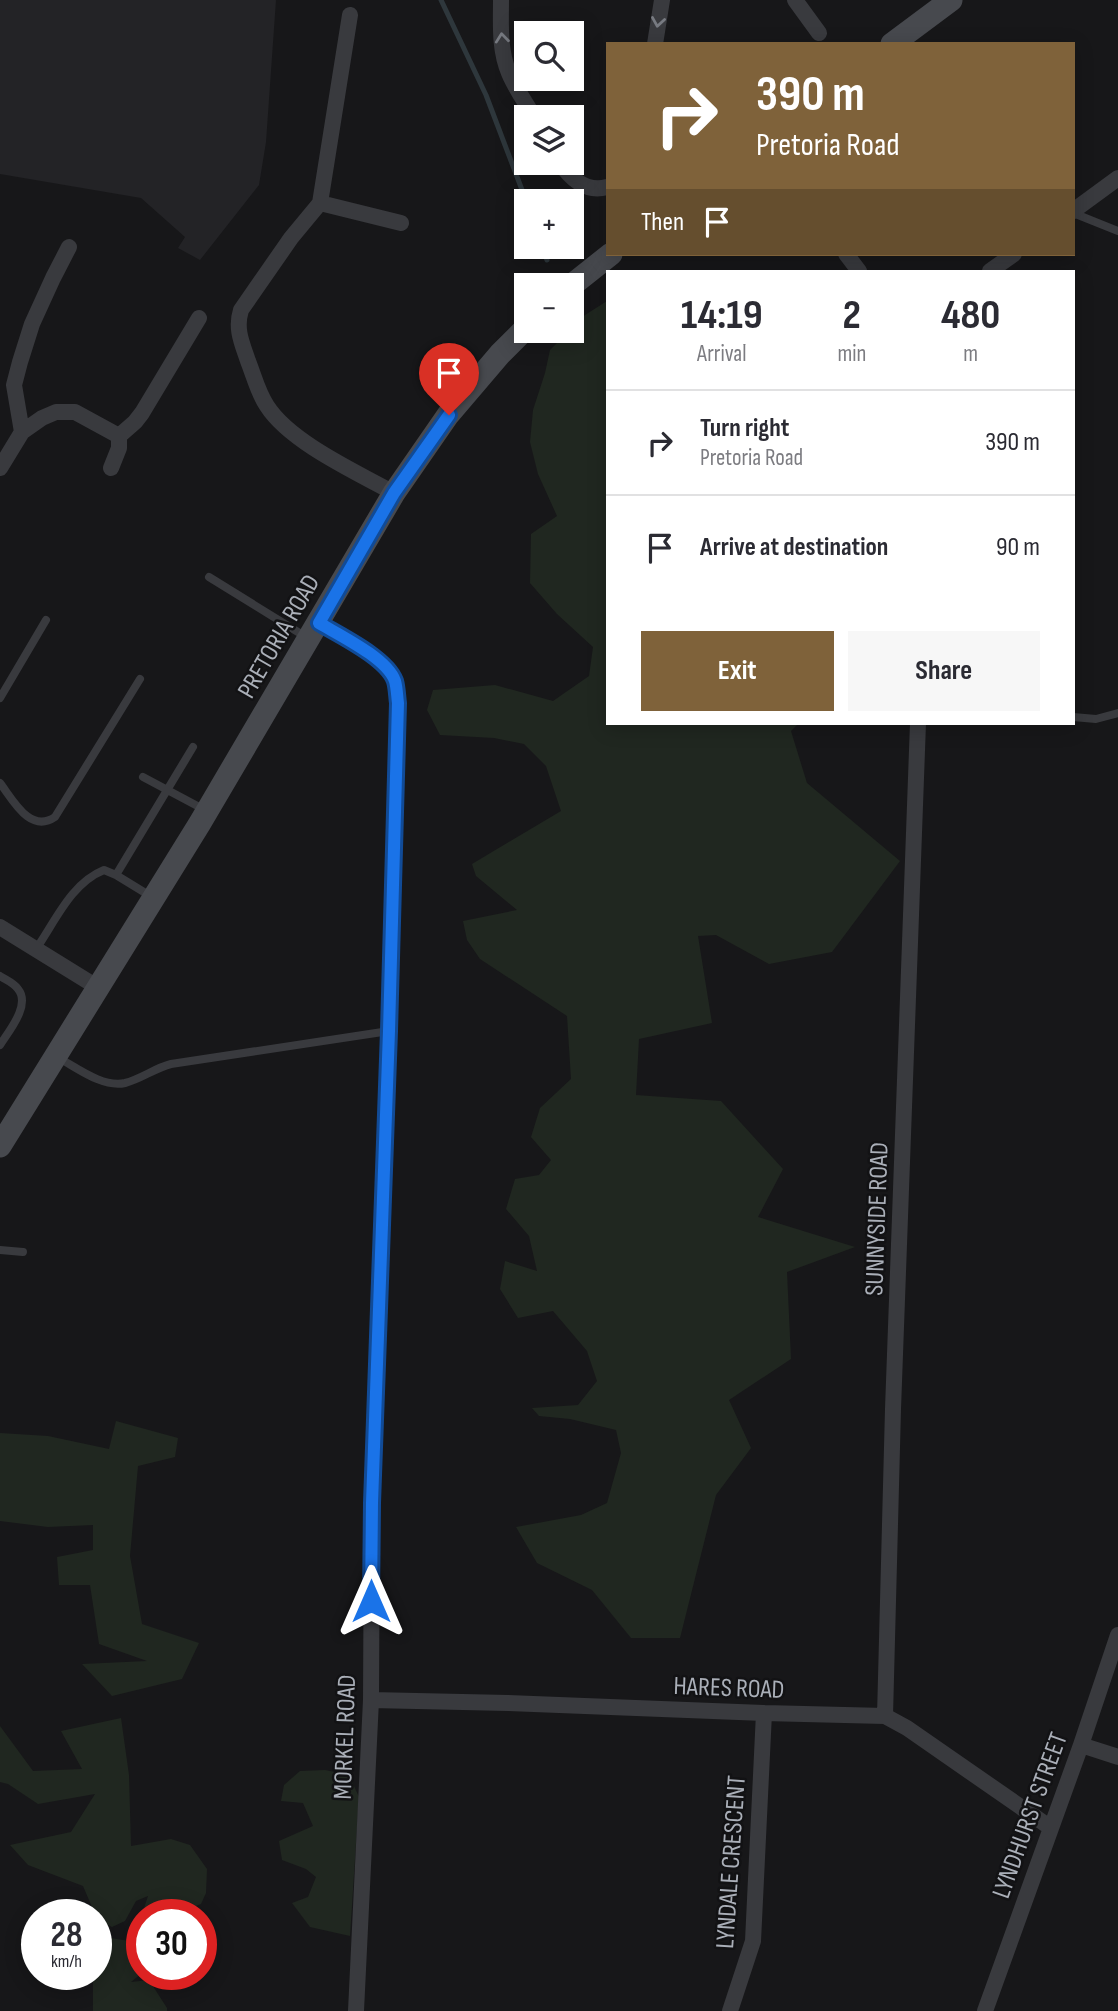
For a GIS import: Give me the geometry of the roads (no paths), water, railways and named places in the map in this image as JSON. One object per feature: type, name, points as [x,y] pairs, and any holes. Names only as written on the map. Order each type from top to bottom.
[{"type":"main road","points":[[895,42],[951,0]]},
{"type":"main road","points":[[584,275],[608,256]]},
{"type":"main road","name":"PRETORIA ROAD","points":[[0,1146],[207,811],[394,493],[449,415],[514,340]]},
{"type":"street","points":[[501,0],[503,54],[509,73],[527,105]]},
{"type":"street","points":[[655,42],[662,0]]},
{"type":"street","points":[[795,0],[819,33]]},
{"type":"street","points":[[350,15],[320,203],[291,238],[241,310],[238,333],[262,396],[276,418],[304,442],[394,493]]},
{"type":"street","points":[[570,175],[585,186],[606,187]]},
{"type":"street","points":[[1075,210],[1118,178]]},
{"type":"street","points":[[320,203],[401,223]]},
{"type":"street","points":[[22,432],[14,385],[32,324],[69,247]]},
{"type":"street","points":[[848,256],[858,270]]},
{"type":"street","points":[[991,270],[1011,256]]},
{"type":"street","points":[[118,436],[142,413],[199,318]]},
{"type":"street","points":[[0,468],[22,432],[56,412],[75,412],[118,436]]},
{"type":"street","points":[[111,468],[118,448],[118,436]]},
{"type":"street","name":"MORKEL ROAD","points":[[314,631],[372,656],[384,666],[395,680],[398,703],[372,1503],[371,1700],[356,2011]]},
{"type":"street","name":"SUNNYSIDE ROAD","points":[[885,1716],[893,1409],[918,725]]},
{"type":"street","points":[[0,927],[97,987]]},
{"type":"street","name":"LYNDHURST STREET","points":[[985,2011],[1118,1635]]},
{"type":"street","name":"HARES ROAD","points":[[371,1700],[885,1716],[907,1728],[1051,1828]]},
{"type":"street","name":"LYNDALE CRESCENT","points":[[730,2011],[753,1941],[764,1713]]},
{"type":"street","points":[[1081,1745],[1118,1758]]},
{"type":"lane","points":[[1075,213],[1118,231]]},
{"type":"lane","points":[[209,577],[314,631]]},
{"type":"lane","points":[[0,698],[46,620]]},
{"type":"lane","points":[[0,783],[27,818],[49,822],[55,817],[140,679]]},
{"type":"lane","points":[[1075,717],[1097,719],[1118,713]]},
{"type":"lane","points":[[116,875],[193,747]]},
{"type":"lane","points":[[143,777],[207,811]]},
{"type":"lane","points":[[36,949],[72,895],[82,882],[93,874],[104,870],[153,897]]},
{"type":"lane","points":[[0,976],[17,987],[22,995],[22,1004],[0,1045]]},
{"type":"lane","points":[[55,1056],[93,1076],[117,1084],[171,1063],[389,1031]]},
{"type":"lane","points":[[0,1250],[23,1252]]},
{"type":"waterway","points":[[441,0],[486,95],[522,189]]}]
